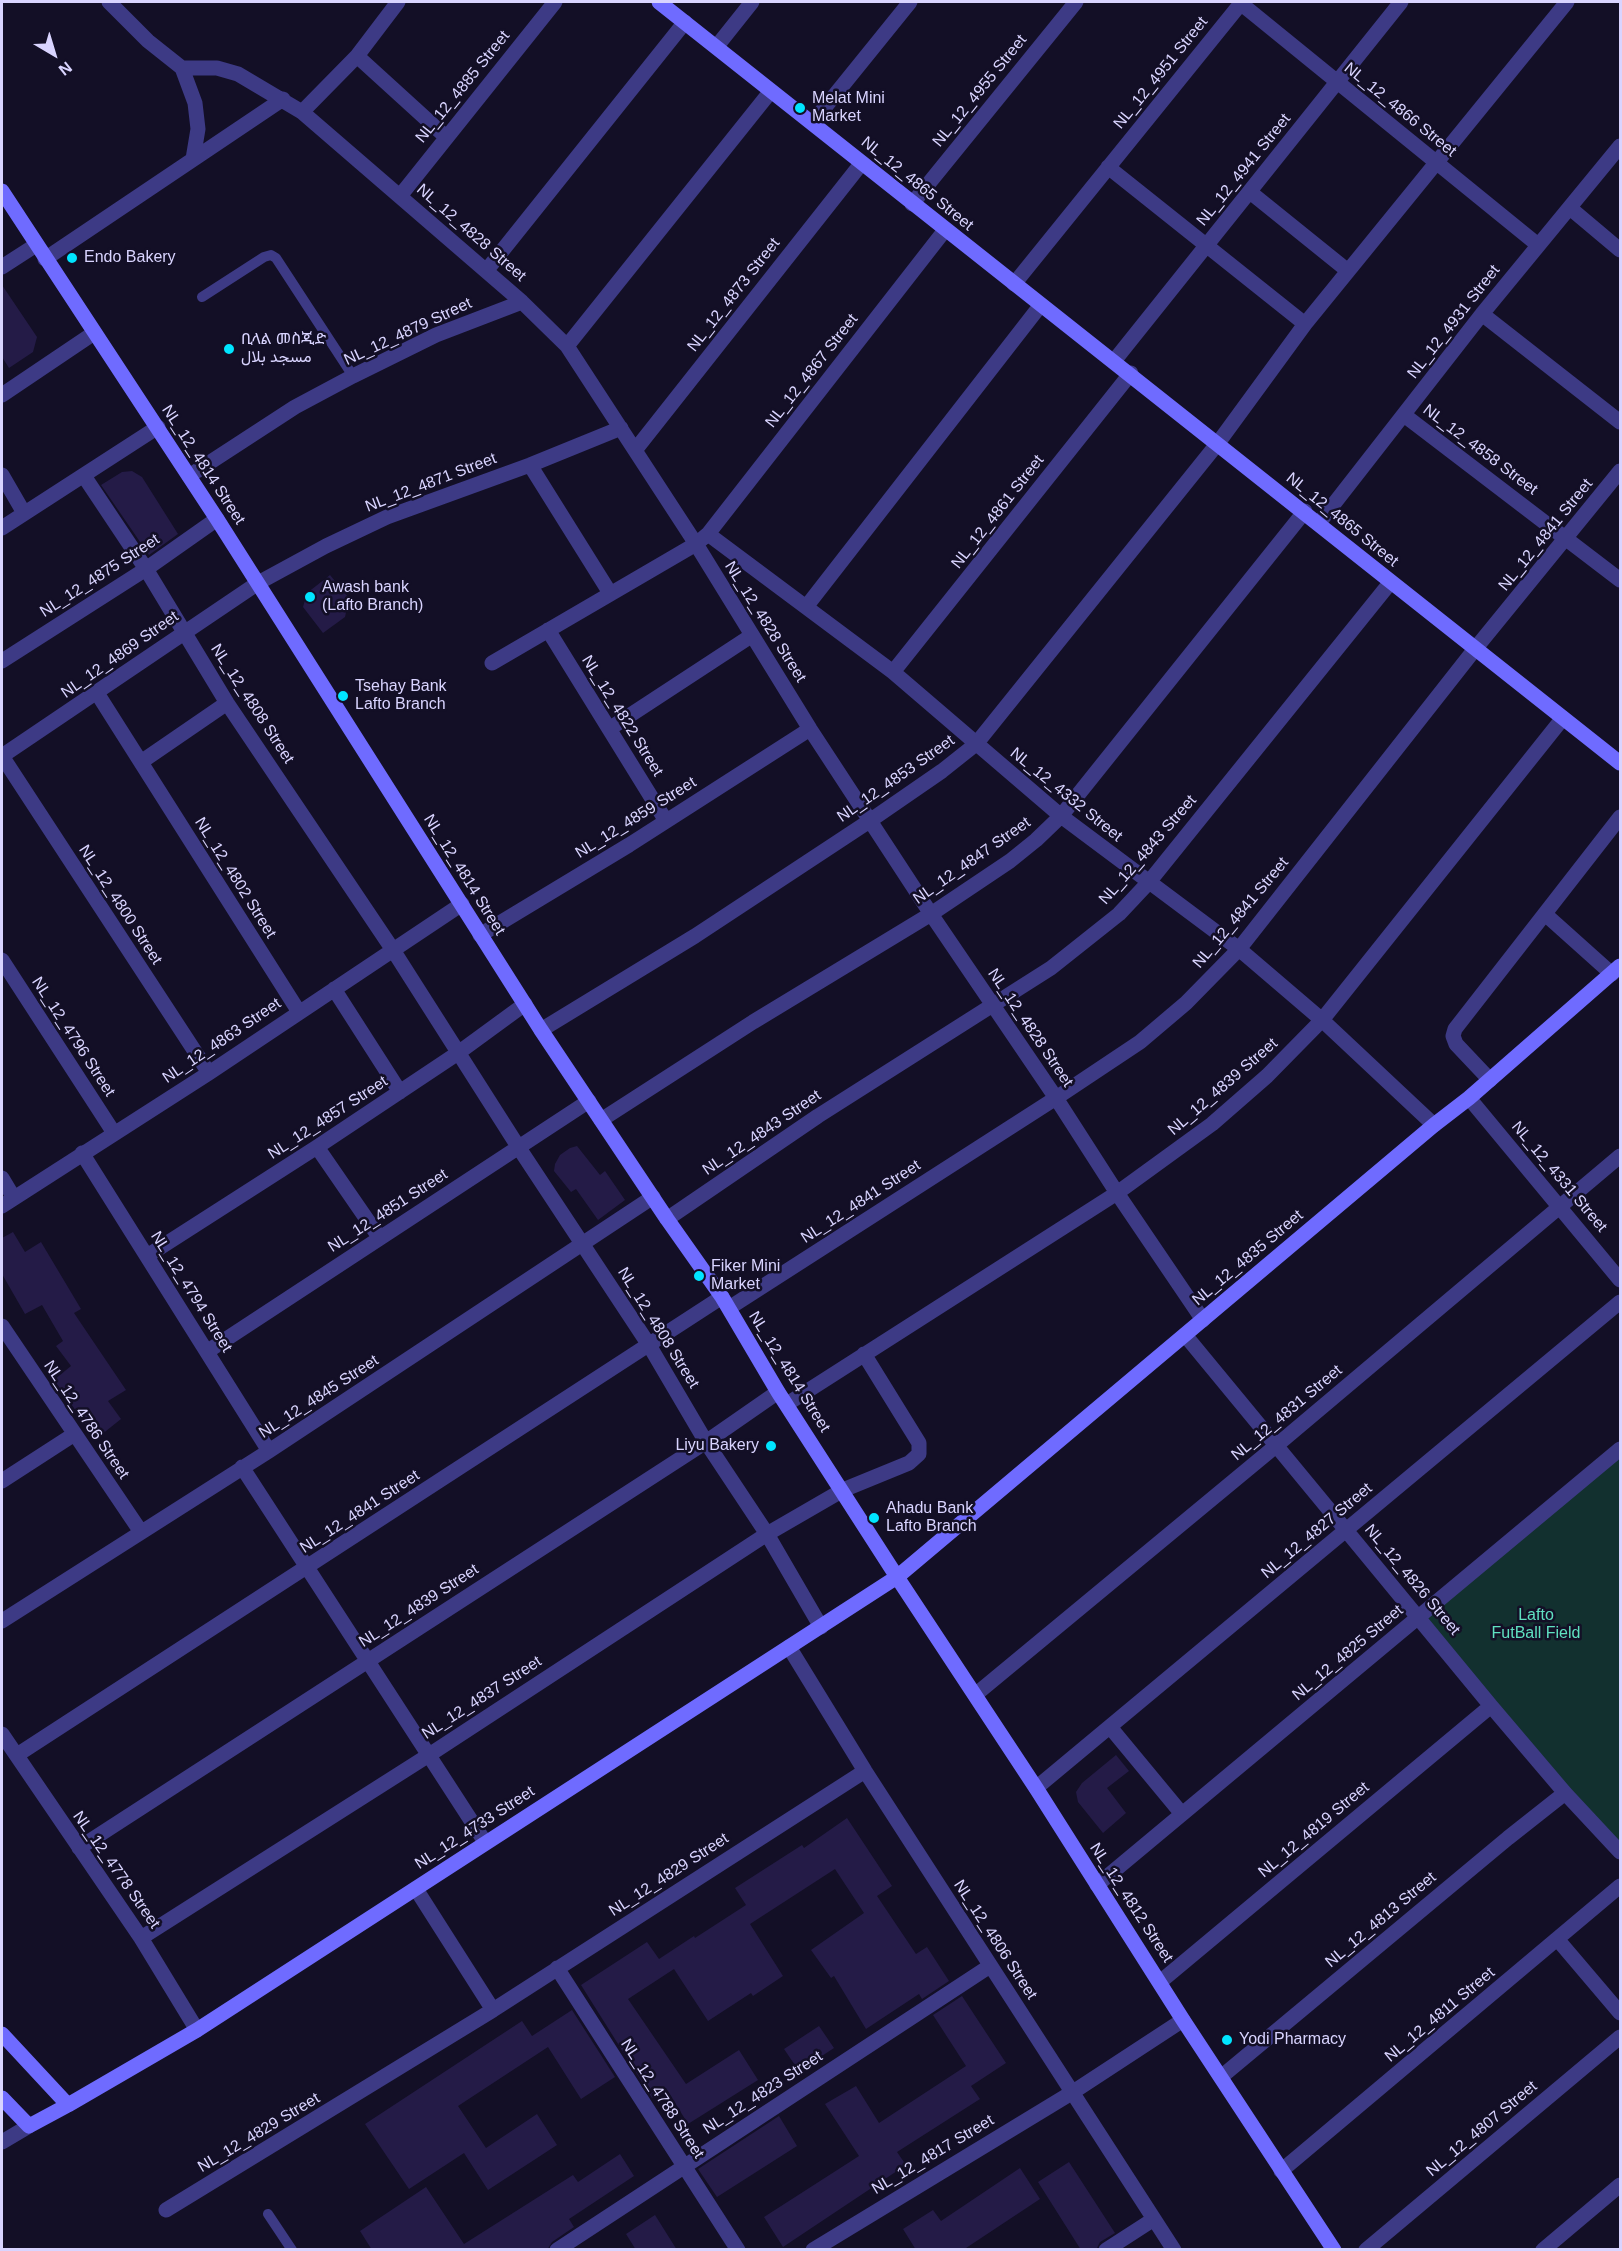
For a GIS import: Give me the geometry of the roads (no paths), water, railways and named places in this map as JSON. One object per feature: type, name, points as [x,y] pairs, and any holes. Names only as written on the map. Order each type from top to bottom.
[{"type":"street","points":[[109,2],[148,41],[182,68],[195,103],[198,129],[193,159]]},
{"type":"street","points":[[302,112],[357,56],[398,2]]},
{"type":"street","name":"NL_12_4885 Street","points":[[400,196],[555,2]]},
{"type":"street","name":"NL_12_4865 Street","points":[[659,2],[813,122],[861,164],[1040,306],[1131,374],[1305,511],[1390,582],[1620,763]]},
{"type":"street","points":[[717,46],[752,2]]},
{"type":"street","points":[[813,122],[910,2]]},
{"type":"street","name":"NL_12_4955 Street","points":[[912,204],[1076,2]]},
{"type":"street","name":"NL_12_4866 Street","points":[[1241,2],[1538,245]]},
{"type":"street","name":"NL_12_4951 Street","points":[[1014,284],[1241,2]]},
{"type":"street","name":"NL_12_4941 Street","points":[[1114,362],[1401,2]]},
{"type":"street","name":"NL_12_4853 Street","points":[[541,1030],[695,936],[871,820],[942,771],[976,744],[1218,443],[1305,324],[1567,2]]},
{"type":"street","points":[[486,271],[685,22]]},
{"type":"street","points":[[357,56],[446,137]]},
{"type":"street","name":"NL_12_4828 Street","points":[[182,68],[217,68],[238,74],[302,112],[522,302],[567,346],[636,449],[810,729],[1203,1320]]},
{"type":"street","points":[[567,346],[771,91]]},
{"type":"street","points":[[45,259],[283,99]]},
{"type":"street","name":"NL_12_4931 Street","points":[[1319,523],[1482,314],[1620,146]]},
{"type":"street","name":"NL_12_4873 Street","points":[[636,449],[861,164]]},
{"type":"street","points":[[1108,167],[1305,324]]},
{"type":"street","name":"NL_12_4814 Street","points":[[2,191],[158,427],[541,1030],[725,1303],[897,1577]]},
{"type":"street","points":[[1250,192],[1348,271]]},
{"type":"street","points":[[1570,208],[1620,250]]},
{"type":"street","name":"NL_12_4867 Street","points":[[708,534],[945,230]]},
{"type":"street","points":[[2,267],[36,245]]},
{"type":"street","name":"NL_12_4879 Street","points":[[189,476],[295,407],[353,376],[436,335],[522,302]]},
{"type":"street","points":[[806,607],[1040,306]]},
{"type":"street","points":[[1482,314],[1620,422]]},
{"type":"street","points":[[2,395],[94,333]]},
{"type":"street","name":"NL_12_4861 Street","points":[[893,672],[1131,374]]},
{"type":"street","name":"NL_12_4858 Street","points":[[1404,415],[1620,580]]},
{"type":"street","points":[[2,528],[158,427]]},
{"type":"street","name":"NL_12_4871 Street","points":[[258,583],[326,546],[387,517],[530,465],[621,428]]},
{"type":"street","points":[[530,465],[610,593]]},
{"type":"street","name":"NL_12_4841 Street","points":[[17,1755],[649,1345],[725,1303],[1056,1098],[1140,1042],[1186,1003],[1239,949],[1475,649],[1567,539],[1620,471]]},
{"type":"street","points":[[2,475],[24,513]]},
{"type":"street","name":"NL_12_4808 Street","points":[[84,476],[146,569],[227,703],[393,950],[519,1148],[649,1345],[706,1442],[767,1534],[820,1627]]},
{"type":"street","name":"NL_12_4847 Street","points":[[601,1120],[753,1022],[931,914],[1010,861],[1036,840],[1061,816],[1305,511]]},
{"type":"street","name":"NL_12_4875 Street","points":[[2,661],[146,569],[217,519]]},
{"type":"street","points":[[492,663],[696,544],[708,534]]},
{"type":"street","name":"NL_12_4332 Street","points":[[708,534],[893,672],[1061,816],[1239,949],[1322,1020],[1434,1125]]},
{"type":"street","name":"NL_12_4843 Street","points":[[667,1219],[818,1116],[1051,968],[1119,914],[1149,882],[1390,582]]},
{"type":"street","name":"NL_12_4869 Street","points":[[2,756],[258,583]]},
{"type":"street","name":"NL_12_4822 Street","points":[[548,630],[666,821]]},
{"type":"street","points":[[609,729],[752,636]]},
{"type":"street","name":"NL_12_4802 Street","points":[[97,693],[299,1012]]},
{"type":"street","points":[[141,762],[227,703]]},
{"type":"street","name":"NL_12_4839 Street","points":[[79,1848],[706,1442],[864,1354],[1117,1193],[1212,1124],[1267,1076],[1322,1020],[1563,718]]},
{"type":"street","name":"NL_12_4859 Street","points":[[480,935],[810,729]]},
{"type":"street","name":"NL_12_4800 Street","points":[[2,756],[209,1073]]},
{"type":"street","points":[[1490,1080],[1456,1044],[1453,1036],[1455,1029],[1620,817]]},
{"type":"street","name":"NL_12_4863 Street","points":[[8,1202],[209,1073],[462,904]]},
{"type":"street","points":[[1545,914],[1616,970]]},
{"type":"street","name":"NL_12_4796 Street","points":[[2,960],[114,1133]]},
{"type":"street","name":"NL_12_4835 Street","points":[[897,1577],[1469,1098],[1616,970]]},
{"type":"street","points":[[334,989],[400,1092]]},
{"type":"street","name":"NL_12_4857 Street","points":[[147,1256],[400,1092],[525,1004]]},
{"type":"street","name":"NL_12_4331 Street","points":[[1469,1098],[1620,1280]]},
{"type":"street","name":"NL_12_4851 Street","points":[[208,1351],[589,1101]]},
{"type":"street","points":[[317,1147],[379,1237]]},
{"type":"street","name":"NL_12_4794 Street","points":[[82,1153],[269,1451]]},
{"type":"street","name":"NL_12_4831 Street","points":[[975,1695],[1277,1446],[1620,1156]]},
{"type":"street","points":[[2,1178],[8,1202]]},
{"type":"street","name":"NL_12_4845 Street","points":[[2,1621],[269,1451],[653,1197]]},
{"type":"street","name":"NL_12_4827 Street","points":[[1036,1788],[1620,1302]]},
{"type":"street","name":"NL_12_4786 Street","points":[[2,1326],[7,1345],[141,1532]]},
{"type":"street","name":"NL_12_4826 Street","points":[[1185,1335],[1491,1706],[1620,1852]]},
{"type":"street","name":"NL_12_4837 Street","points":[[141,1938],[429,1755],[767,1534],[843,1490],[909,1463],[919,1455],[918,1443],[864,1354]]},
{"type":"street","points":[[2,1481],[73,1435]]},
{"type":"street","name":"NL_12_4825 Street","points":[[1097,1885],[1620,1449]]},
{"type":"street","points":[[242,1467],[485,1842]]},
{"type":"street","name":"NL_12_4733 Street","points":[[29,2126],[197,2030],[897,1577]]},
{"type":"street","name":"NL_12_4812 Street","points":[[897,1577],[1334,2250]]},
{"type":"street","name":"NL_12_4806 Street","points":[[789,1647],[865,1771],[1174,2250]]},
{"type":"street","name":"NL_12_4819 Street","points":[[1160,1982],[1491,1706]]},
{"type":"street","points":[[1110,1727],[1182,1814]]},
{"type":"street","name":"NL_12_4778 Street","points":[[2,1734],[141,1938],[197,2030]]},
{"type":"street","name":"NL_12_4829 Street","points":[[166,2210],[493,2010],[865,1771]]},
{"type":"street","name":"NL_12_4813 Street","points":[[1221,2077],[1565,1792]]},
{"type":"street","name":"NL_12_4811 Street","points":[[1281,2171],[1620,1886]]},
{"type":"street","points":[[416,1889],[493,2010]]},
{"type":"street","points":[[1558,1940],[1620,2013]]},
{"type":"street","name":"NL_12_4823 Street","points":[[556,2250],[990,1966]]},
{"type":"street","name":"NL_12_4788 Street","points":[[557,1968],[738,2250]]},
{"type":"street","name":"NL_12_4817 Street","points":[[813,2250],[1073,2092],[1183,2020]]},
{"type":"street","points":[[2,2034],[68,2105]]},
{"type":"street","name":"NL_12_4807 Street","points":[[1366,2250],[1620,2037]]},
{"type":"street","points":[[2,2098],[29,2126],[2,2142]]},
{"type":"street","points":[[1543,2250],[1620,2185]]},
{"type":"street","points":[[1106,2250],[1154,2219]]},
{"type":"lane","points":[[202,297],[264,257],[271,255],[276,258],[353,376]]},
{"type":"lane","points":[[268,2214],[292,2250]]},
{"type":"place","name":"Melat Mini Market","points":[[800,108]]},
{"type":"place","name":"Endo Bakery","points":[[72,258]]},
{"type":"place","name":"ቢላል መስጂድ مسجد بلال","points":[[229,349]]},
{"type":"place","name":"Awash bank (Lafto Branch)","points":[[310,597]]},
{"type":"place","name":"Tsehay Bank Lafto Branch","points":[[343,696]]},
{"type":"place","name":"Fiker Mini Market","points":[[699,1276]]},
{"type":"place","name":"Liyu Bakery","points":[[771,1446]]},
{"type":"place","name":"Ahadu Bank Lafto Branch","points":[[874,1518]]},
{"type":"place","name":"Yodi Pharmacy","points":[[1227,2040]]},
{"type":"park label","name":"Lafto FutBall Field","points":[[1536,1625]]}]
